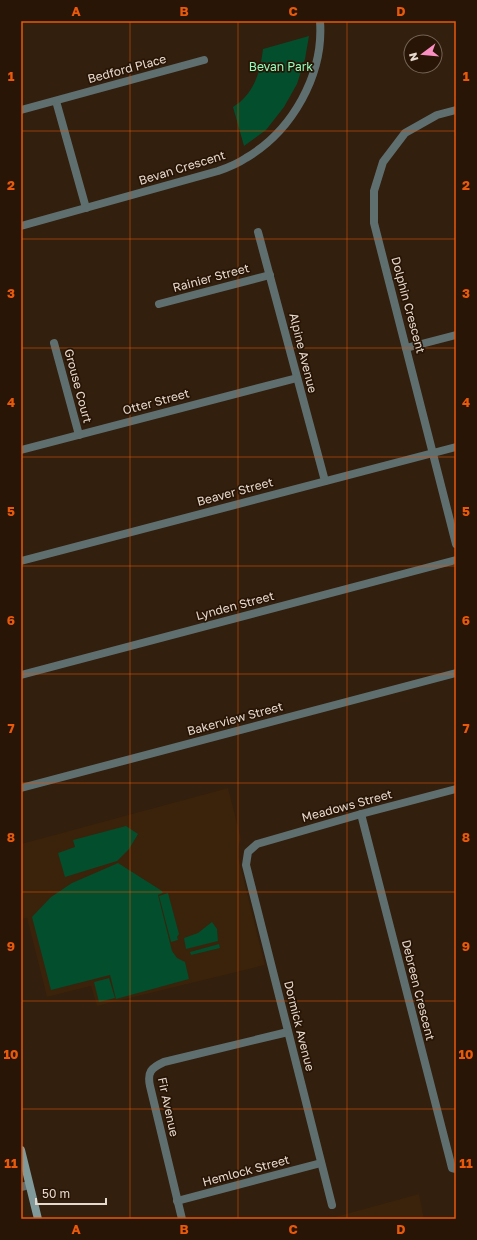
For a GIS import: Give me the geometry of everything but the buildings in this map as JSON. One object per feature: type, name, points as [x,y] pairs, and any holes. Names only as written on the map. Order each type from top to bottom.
[{"type":"main road","points":[[21,1150],[38,1219]]},
{"type":"street","name":"Bevan Crescent","points":[[21,226],[218,171],[247,158],[271,139],[293,114],[308,88],[317,60],[321,30],[320,21]]},
{"type":"street","name":"Bedford Place","points":[[21,110],[204,60]]},
{"type":"street","points":[[56,100],[86,208]]},
{"type":"street","name":"Dolphin Crescent","points":[[456,110],[437,115],[405,133],[383,162],[374,191],[374,223],[456,544]]},
{"type":"street","name":"Alpine Avenue","points":[[258,232],[324,481]]},
{"type":"street","name":"Rainier Street","points":[[159,304],[270,275]]},
{"type":"street","points":[[406,348],[456,335]]},
{"type":"street","name":"Grouse Court","points":[[54,343],[79,435]]},
{"type":"street","name":"Otter Street","points":[[21,450],[297,378]]},
{"type":"street","name":"Beaver Street","points":[[21,561],[456,447]]},
{"type":"street","name":"Lynden Street","points":[[21,675],[456,560]]},
{"type":"street","name":"Bakerview Street","points":[[21,788],[456,673]]},
{"type":"street","name":"Meadows Street","points":[[248,852],[257,844],[361,814],[456,789]]},
{"type":"street","name":"Debreen Crescent","points":[[361,814],[452,1168],[456,1169]]},
{"type":"street","name":"Dormick Avenue","points":[[248,852],[246,865],[332,1205]]},
{"type":"street","name":"Fir Avenue","points":[[182,1219],[150,1086],[149,1074],[151,1069],[164,1062],[288,1032]]},
{"type":"street","name":"Hemlock Street","points":[[177,1201],[322,1164]]},
{"type":"street","points":[[21,1187],[29,1184]]},
{"type":"shaded area","points":[[228,788],[241,839],[238,847],[238,857],[265,965],[97,1006],[91,986],[47,997],[27,918],[21,919],[21,844]]},
{"type":"shaded area","points":[[419,1194],[424,1219],[331,1219],[331,1218]]},
{"type":"green space","name":"Bevan Park","points":[[309,36],[305,59],[297,84],[284,107],[266,130],[244,146],[233,107],[244,98],[253,86],[260,68],[263,49]]},
{"type":"green space","points":[[126,826],[138,834],[129,849],[117,861],[65,877],[58,853],[75,847],[73,840]]},
{"type":"green space","points":[[118,863],[162,891],[163,893],[158,895],[172,951],[177,958],[185,962],[189,979],[116,999],[110,975],[51,990],[32,917],[51,897],[72,883]]},
{"type":"green space","points":[[168,893],[179,934],[177,937],[178,940],[171,942],[159,896]]},
{"type":"green space","points":[[212,922],[217,929],[218,941],[186,949],[184,938],[198,933]]},
{"type":"green space","points":[[219,944],[220,948],[191,955],[190,952]]},
{"type":"green space","points":[[109,978],[115,998],[99,1002],[94,982]]}]
